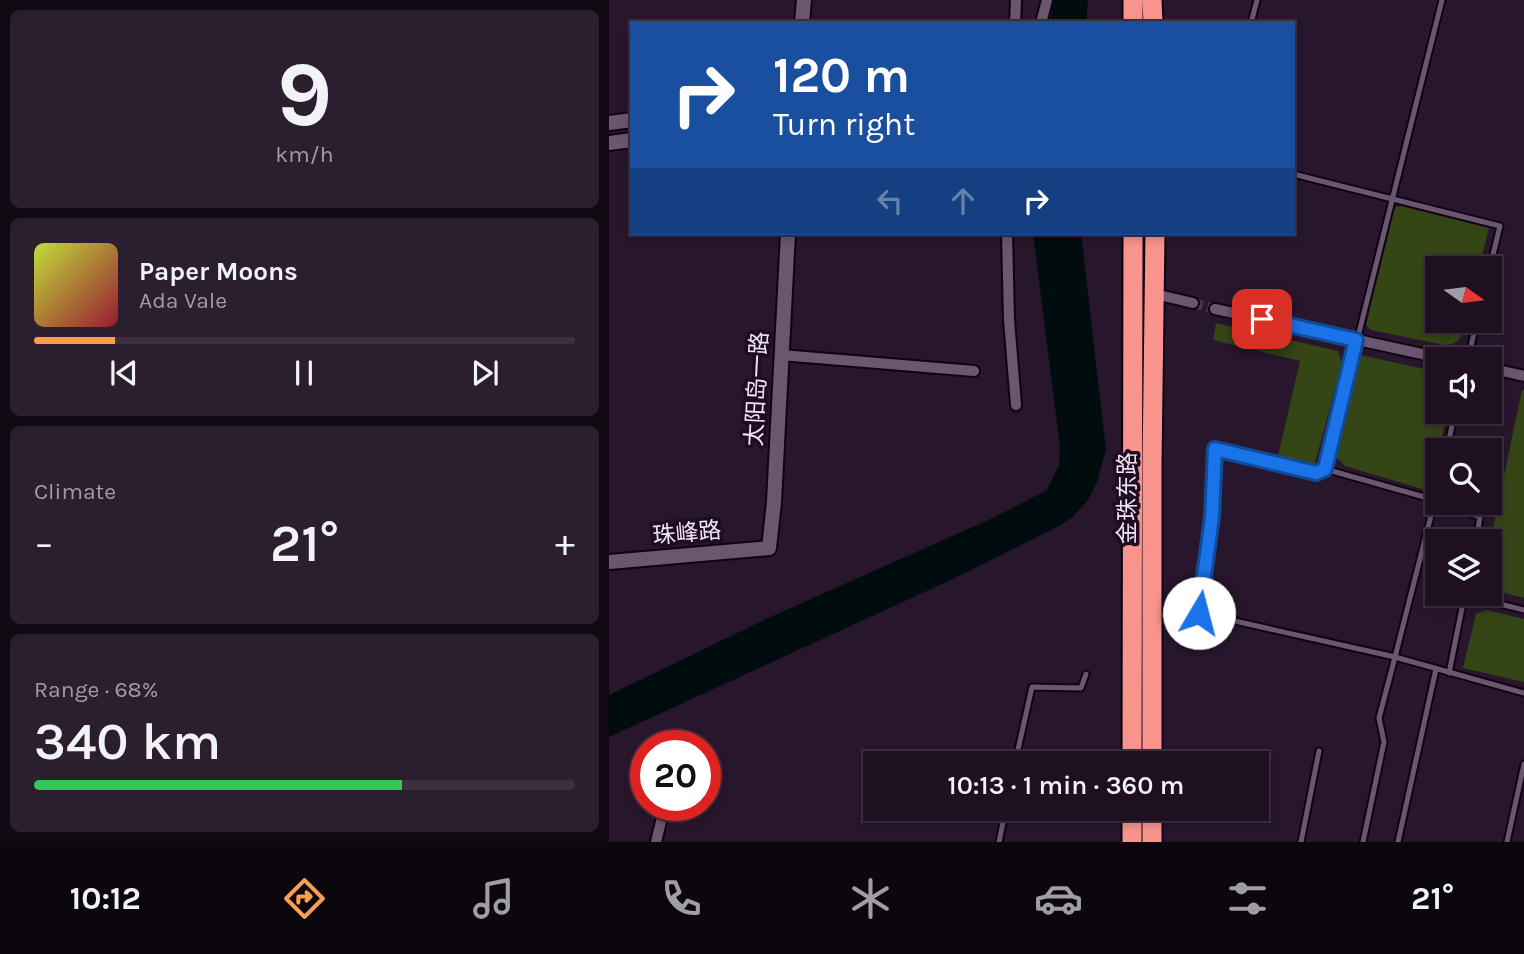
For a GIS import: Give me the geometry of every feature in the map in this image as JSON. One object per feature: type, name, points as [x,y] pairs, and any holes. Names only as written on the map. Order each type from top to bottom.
[{"type":"highway","points":[[1133,0],[1133,21]]},
{"type":"highway","points":[[1152,0],[1153,21]]},
{"type":"highway","name":"金珠东路","points":[[1132,751],[1133,235]]},
{"type":"highway","name":"金珠东路","points":[[1152,751],[1151,466],[1155,235]]},
{"type":"highway","points":[[1132,821],[1132,842]]},
{"type":"highway","points":[[1152,821],[1152,842]]},
{"type":"street","points":[[802,21],[804,0]]},
{"type":"street","points":[[1015,21],[1016,0]]},
{"type":"street","points":[[1042,21],[1047,0]]},
{"type":"street","points":[[609,123],[630,120]]},
{"type":"street","points":[[609,143],[630,140]]},
{"type":"street","name":"太阳岛一路","points":[[769,548],[774,502],[788,235]]},
{"type":"street","points":[[1007,235],[1009,320],[1016,405]]},
{"type":"street","points":[[1155,294],[1193,303]]},
{"type":"street","points":[[1215,309],[1425,355]]},
{"type":"street","points":[[781,355],[974,371]]},
{"type":"street","points":[[1502,372],[1524,376]]},
{"type":"street","name":"珠峰路","points":[[609,562],[769,548]]},
{"type":"street","points":[[656,842],[661,821]]},
{"type":"lane","points":[[1252,21],[1257,0]]},
{"type":"lane","points":[[1325,469],[1442,0]]},
{"type":"lane","points":[[1295,174],[1500,226],[1493,256]]},
{"type":"lane","points":[[1425,496],[1325,469],[1316,473],[1215,449],[1212,517],[1199,613],[1395,657],[1524,693]]},
{"type":"lane","points":[[1363,842],[1384,742],[1379,718],[1433,515]]},
{"type":"lane","points":[[1502,604],[1524,610]]},
{"type":"lane","points":[[1449,673],[1463,606]]},
{"type":"lane","points":[[1398,842],[1436,669]]},
{"type":"lane","points":[[1018,751],[1032,687],[1081,688],[1086,674]]},
{"type":"lane","points":[[1301,842],[1319,751]]},
{"type":"lane","points":[[1507,842],[1524,764]]},
{"type":"lane","points":[[999,842],[1003,821]]},
{"type":"green space","points":[[1396,207],[1489,228],[1482,256],[1425,256],[1425,333],[1463,333],[1454,343],[1444,345],[1371,330],[1366,325]]},
{"type":"green space","points":[[1216,323],[1338,351],[1342,363],[1312,466],[1278,456],[1300,361],[1213,340]]},
{"type":"green space","points":[[1361,355],[1425,369],[1425,424],[1445,424],[1442,438],[1425,438],[1425,490],[1345,466],[1336,457],[1336,447],[1358,357]]},
{"type":"green space","points":[[1524,390],[1524,598],[1502,592],[1502,529],[1493,529],[1496,515],[1502,515],[1502,485]]},
{"type":"green space","points":[[1487,610],[1524,619],[1524,682],[1463,668],[1476,614]]},
{"type":"shaded area","points":[[1052,0],[1088,0],[1086,21],[1051,21]]},
{"type":"shaded area","points":[[1033,235],[1081,235],[1106,450],[1097,482],[1088,500],[1073,517],[1057,527],[957,577],[609,737],[609,695],[766,619],[995,517],[1047,490],[1059,465],[1060,447]]},
{"type":"tunnel","points":[[1193,303],[1215,309]]},
{"type":"route","points":[[1199,613],[1212,517],[1215,449],[1316,473],[1325,469],[1356,340],[1262,319]]}]
